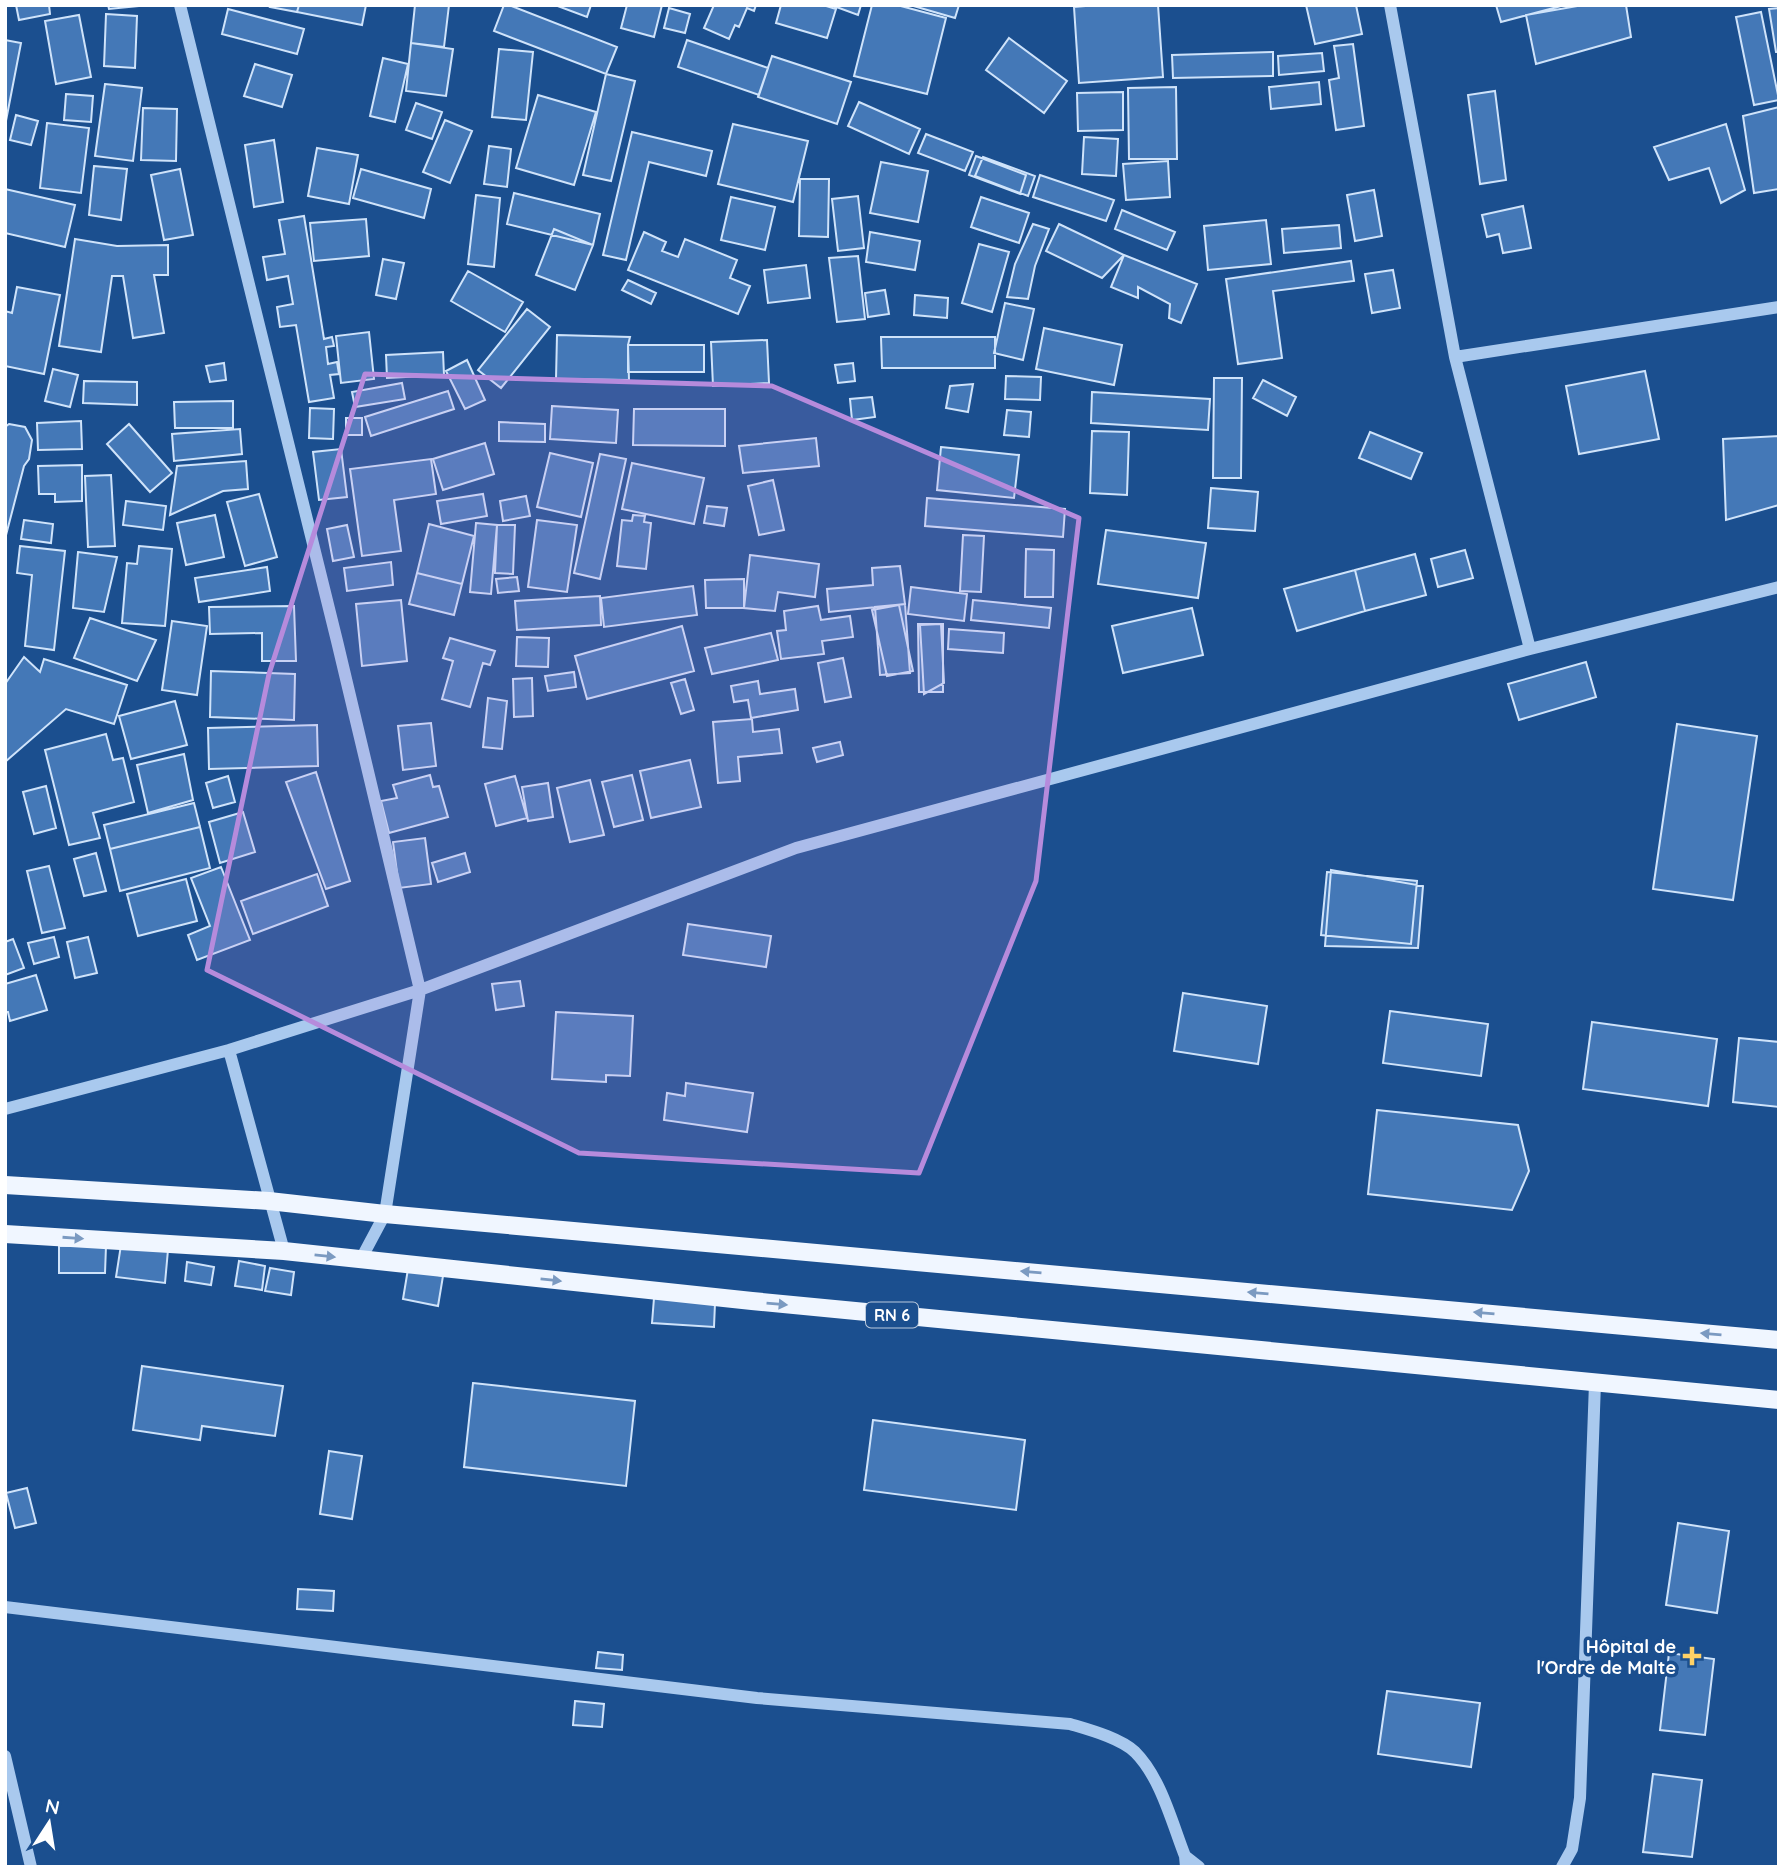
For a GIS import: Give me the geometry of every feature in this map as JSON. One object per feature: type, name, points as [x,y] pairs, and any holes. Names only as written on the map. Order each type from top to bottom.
[{"type":"main road","points":[[5,1185],[269,1201],[386,1214],[1779,1340]]},
{"type":"main road","name":"RN 6","points":[[5,1234],[284,1251],[752,1301],[1779,1400]]},
{"type":"street","points":[[180,5],[420,990],[386,1214],[361,1259]]},
{"type":"street","points":[[1390,5],[1455,357],[1530,649]]},
{"type":"street","points":[[1455,357],[1779,307]]},
{"type":"street","points":[[5,1109],[229,1050],[420,990],[796,848],[1530,649],[1779,587]]},
{"type":"street","points":[[229,1050],[284,1251]]},
{"type":"street","points":[[1562,1867],[1572,1849],[1580,1798],[1595,1383]]},
{"type":"street","points":[[5,1607],[757,1698],[1070,1724],[1103,1733],[1134,1751],[1155,1779],[1185,1861],[1199,1867]]},
{"type":"street","points":[[5,1756],[31,1867]]},
{"type":"highlighted area","points":[[365,374],[772,386],[1079,518],[1036,881],[919,1173],[579,1153],[207,970],[269,674]]},
{"type":"building","points":[[16,5],[49,5],[50,14],[19,20]]},
{"type":"building","points":[[108,5],[138,5],[138,6],[109,9]]},
{"type":"building","points":[[299,5],[297,12],[270,7]]},
{"type":"building","points":[[299,5],[366,5],[362,25],[297,12]]},
{"type":"building","points":[[415,5],[449,5],[444,47],[411,43]]},
{"type":"building","points":[[504,5],[617,47],[606,74],[494,31]]},
{"type":"building","points":[[555,5],[591,5],[587,17]]},
{"type":"building","points":[[627,5],[662,5],[654,37],[621,28]]},
{"type":"building","points":[[714,5],[756,5],[754,11],[747,8],[739,27],[735,25],[729,39],[704,28]]},
{"type":"building","points":[[781,5],[823,5],[836,9],[827,38],[776,23]]},
{"type":"building","points":[[831,5],[861,5],[858,15]]},
{"type":"building","points":[[872,5],[897,5],[946,18],[927,94],[854,76]]},
{"type":"building","points":[[910,5],[959,5],[955,18]]},
{"type":"building","points":[[1158,5],[1163,77],[1079,83],[1074,7]]},
{"type":"building","points":[[1306,5],[1356,5],[1362,34],[1315,44]]},
{"type":"building","points":[[1496,5],[1565,5],[1501,22]]},
{"type":"building","points":[[1583,5],[1626,5],[1631,37],[1536,64],[1526,15]]},
{"type":"building","points":[[669,8],[690,14],[685,33],[664,28]]},
{"type":"building","points":[[1779,8],[1779,52],[1776,52],[1769,9]]},
{"type":"building","points":[[228,9],[304,29],[297,54],[222,34]]},
{"type":"building","points":[[1761,12],[1779,100],[1754,105],[1736,17]]},
{"type":"building","points":[[106,14],[137,16],[135,68],[104,66]]},
{"type":"building","points":[[79,15],[91,77],[56,84],[45,21]]},
{"type":"building","points":[[1009,38],[1067,81],[1044,113],[986,70]]},
{"type":"building","points":[[5,40],[21,43],[5,126]]},
{"type":"building","points":[[687,40],[768,68],[759,95],[678,67]]},
{"type":"building","points":[[411,43],[453,49],[446,96],[406,91]]},
{"type":"building","points":[[1353,44],[1364,126],[1336,130],[1329,80],[1339,78],[1334,46]]},
{"type":"building","points":[[499,49],[533,52],[526,120],[492,117]]},
{"type":"building","points":[[1273,52],[1273,76],[1173,78],[1172,55]]},
{"type":"building","points":[[1322,53],[1324,71],[1279,75],[1278,56]]},
{"type":"building","points":[[772,56],[851,82],[837,124],[758,97]]},
{"type":"building","points":[[383,58],[408,64],[395,122],[370,116]]},
{"type":"building","points":[[255,64],[292,75],[282,107],[244,96]]},
{"type":"building","points":[[606,74],[635,81],[611,181],[583,175]]},
{"type":"building","points":[[1319,82],[1321,104],[1271,109],[1269,87]]},
{"type":"building","points":[[105,84],[142,88],[133,161],[95,156]]},
{"type":"building","points":[[1176,87],[1177,159],[1129,159],[1128,88]]},
{"type":"building","points":[[1495,91],[1506,180],[1480,184],[1468,95]]},
{"type":"building","points":[[1123,92],[1123,130],[1078,131],[1077,93]]},
{"type":"building","points":[[66,94],[93,96],[91,122],[64,120]]},
{"type":"building","points":[[538,95],[596,112],[574,185],[516,168]]},
{"type":"building","points":[[859,102],[920,129],[909,154],[848,126]]},
{"type":"building","points":[[416,103],[442,112],[432,139],[406,130]]},
{"type":"building","points":[[1779,107],[1779,189],[1754,193],[1743,116]]},
{"type":"building","points":[[143,108],[177,109],[176,161],[141,160]]},
{"type":"building","points":[[16,115],[38,121],[31,145],[10,140]]},
{"type":"building","points":[[445,120],[472,131],[450,183],[423,172]]},
{"type":"building","points":[[47,123],[89,128],[81,193],[40,188]]},
{"type":"building","points":[[733,124],[808,141],[793,202],[718,184]]},
{"type":"building","points":[[1726,124],[1745,190],[1721,203],[1709,168],[1669,180],[1654,147]]},
{"type":"building","points":[[632,132],[712,151],[706,176],[649,162],[626,260],[603,255]]},
{"type":"building","points":[[926,134],[973,152],[965,171],[918,153]]},
{"type":"building","points":[[1084,137],[1118,139],[1116,176],[1082,174]]},
{"type":"building","points":[[274,140],[283,202],[254,207],[245,145]]},
{"type":"building","points":[[489,146],[511,149],[507,187],[484,184]]},
{"type":"building","points":[[317,148],[358,155],[349,204],[308,196]]},
{"type":"building","points":[[976,156],[1026,175],[1020,194],[969,175]]},
{"type":"building","points":[[983,157],[1035,176],[1028,196],[975,176]]},
{"type":"building","points":[[1168,161],[1170,197],[1126,200],[1123,164]]},
{"type":"building","points":[[881,162],[928,171],[918,222],[870,213]]},
{"type":"building","points":[[94,166],[127,169],[121,220],[89,215]]},
{"type":"building","points":[[180,169],[193,235],[164,240],[151,175]]},
{"type":"building","points":[[361,169],[431,189],[424,218],[353,198]]},
{"type":"building","points":[[1040,175],[1114,200],[1106,221],[1033,197]]},
{"type":"building","points":[[800,179],[829,179],[828,237],[799,236]]},
{"type":"building","points":[[5,189],[75,205],[65,247],[5,233]]},
{"type":"building","points":[[1374,190],[1382,236],[1355,241],[1347,195]]},
{"type":"building","points":[[514,193],[600,214],[593,245],[507,224]]},
{"type":"building","points":[[476,195],[500,198],[494,267],[468,264]]},
{"type":"building","points":[[858,196],[864,248],[838,251],[832,199]]},
{"type":"building","points":[[731,197],[775,207],[765,250],[721,240]]},
{"type":"building","points":[[981,197],[1029,213],[1019,243],[971,227]]},
{"type":"building","points":[[1523,206],[1531,248],[1503,253],[1499,234],[1487,237],[1482,215]]},
{"type":"building","points":[[1122,210],[1175,232],[1167,250],[1115,229]]},
{"type":"building","points":[[304,216],[324,339],[332,337],[334,346],[326,347],[328,364],[337,362],[339,374],[330,375],[334,398],[309,402],[296,325],[280,327],[277,307],[293,304],[288,276],[267,280],[263,257],[285,254],[279,220]]},
{"type":"building","points":[[366,219],[369,256],[314,261],[310,223]]},
{"type":"building","points":[[1266,220],[1271,264],[1208,270],[1204,226]]},
{"type":"building","points":[[1033,224],[1049,229],[1035,266],[1028,299],[1007,297],[1015,264]]},
{"type":"building","points":[[1059,224],[1124,255],[1102,278],[1046,251]]},
{"type":"building","points":[[1339,225],[1341,248],[1284,253],[1282,229]]},
{"type":"building","points":[[554,229],[593,245],[575,290],[536,275]]},
{"type":"building","points":[[644,232],[666,242],[662,251],[678,257],[685,239],[737,260],[730,278],[750,286],[738,314],[628,270]]},
{"type":"building","points":[[870,232],[920,241],[915,270],[866,262]]},
{"type":"building","points":[[75,239],[117,246],[168,245],[168,275],[154,275],[164,333],[133,338],[123,276],[112,276],[101,352],[59,346]]},
{"type":"building","points":[[979,244],[1009,252],[992,312],[962,303]]},
{"type":"building","points":[[1124,255],[1197,284],[1181,323],[1169,318],[1170,304],[1138,287],[1138,298],[1111,287]]},
{"type":"building","points":[[858,256],[865,319],[837,322],[829,258]]},
{"type":"building","points":[[383,259],[404,263],[396,299],[376,295]]},
{"type":"building","points":[[1351,261],[1354,281],[1273,291],[1282,358],[1238,364],[1226,279]]},
{"type":"building","points":[[806,265],[810,298],[768,303],[764,270]]},
{"type":"building","points":[[1393,270],[1400,308],[1372,313],[1365,274]]},
{"type":"building","points":[[468,271],[523,302],[505,332],[451,301]]},
{"type":"building","points":[[628,280],[656,293],[651,304],[622,290]]},
{"type":"building","points":[[17,287],[60,295],[44,374],[5,366],[5,311],[12,313]]},
{"type":"building","points":[[885,290],[889,314],[868,317],[865,293]]},
{"type":"building","points":[[915,295],[948,298],[947,318],[914,315]]},
{"type":"building","points":[[1005,303],[1034,309],[1023,360],[994,353]]},
{"type":"building","points":[[527,309],[550,327],[501,388],[478,370]]},
{"type":"building","points":[[1044,328],[1122,345],[1114,385],[1036,369]]},
{"type":"building","points":[[369,332],[374,379],[341,383],[336,336]]},
{"type":"building","points":[[557,335],[630,337],[629,380],[556,379]]},
{"type":"building","points":[[881,337],[995,337],[995,368],[882,368]]},
{"type":"building","points":[[767,340],[769,383],[713,386],[711,342]]},
{"type":"building","points":[[628,345],[704,345],[704,372],[628,372]]},
{"type":"building","points":[[443,352],[444,375],[387,378],[386,355]]},
{"type":"building","points":[[467,360],[485,400],[465,409],[446,371]]},
{"type":"building","points":[[224,363],[226,380],[210,382],[206,366]]},
{"type":"building","points":[[853,363],[855,381],[838,383],[835,365]]},
{"type":"building","points":[[53,369],[78,375],[70,407],[45,401]]},
{"type":"building","points":[[1645,371],[1659,439],[1579,454],[1566,386]]},
{"type":"building","points":[[1006,376],[1041,377],[1040,400],[1005,399]]},
{"type":"building","points":[[1214,378],[1242,378],[1241,478],[1213,478]]},
{"type":"building","points":[[1263,380],[1296,397],[1287,416],[1253,398]]},
{"type":"building","points":[[84,381],[137,382],[137,405],[83,403]]},
{"type":"building","points":[[402,383],[405,399],[355,407],[352,392]]},
{"type":"building","points":[[973,384],[968,412],[946,408],[950,386]]},
{"type":"building","points":[[448,391],[454,409],[371,436],[365,417]]},
{"type":"building","points":[[1092,392],[1210,399],[1208,430],[1091,423]]},
{"type":"building","points":[[872,397],[875,417],[852,420],[850,399]]},
{"type":"building","points":[[233,401],[233,428],[175,428],[174,402]]},
{"type":"building","points":[[552,406],[618,410],[616,443],[550,439]]},
{"type":"building","points":[[310,408],[334,409],[333,439],[309,438]]},
{"type":"building","points":[[634,409],[725,409],[725,446],[633,445]]},
{"type":"building","points":[[1007,410],[1031,412],[1029,437],[1004,435]]},
{"type":"building","points":[[346,418],[362,418],[362,435],[346,435]]},
{"type":"building","points":[[81,421],[82,449],[38,450],[37,423]]},
{"type":"building","points":[[499,422],[545,424],[545,442],[499,441]]},
{"type":"building","points":[[9,424],[25,427],[32,440],[29,459],[24,466],[5,539],[5,427]]},
{"type":"building","points":[[129,424],[172,473],[150,492],[107,444]]},
{"type":"building","points":[[240,429],[242,454],[174,461],[172,434]]},
{"type":"building","points":[[1092,431],[1129,432],[1127,495],[1090,493]]},
{"type":"building","points":[[1370,432],[1422,453],[1411,479],[1359,458]]},
{"type":"building","points":[[1779,436],[1779,505],[1726,520],[1723,439]]},
{"type":"building","points":[[816,438],[819,466],[743,473],[739,446]]},
{"type":"building","points":[[485,443],[494,474],[443,490],[433,459]]},
{"type":"building","points":[[941,447],[1019,455],[1014,498],[937,490]]},
{"type":"building","points":[[341,449],[347,497],[319,500],[313,452]]},
{"type":"building","points":[[550,453],[593,463],[581,517],[537,507]]},
{"type":"building","points":[[600,454],[626,459],[600,579],[574,573]]},
{"type":"building","points":[[431,459],[436,494],[394,500],[401,551],[362,556],[350,469]]},
{"type":"building","points":[[246,461],[248,489],[223,491],[170,515],[177,466]]},
{"type":"building","points":[[632,463],[704,478],[694,524],[622,509]]},
{"type":"building","points":[[82,465],[82,501],[55,502],[55,494],[39,494],[38,466]]},
{"type":"building","points":[[111,475],[115,546],[88,547],[85,476]]},
{"type":"building","points":[[773,480],[784,530],[759,535],[748,486]]},
{"type":"building","points":[[1211,488],[1258,492],[1255,531],[1208,528]]},
{"type":"building","points":[[259,494],[277,557],[245,566],[227,502]]},
{"type":"building","points":[[483,494],[487,516],[441,524],[437,501]]},
{"type":"building","points":[[526,496],[530,516],[503,521],[500,501]]},
{"type":"building","points":[[927,498],[1065,509],[1063,537],[925,526]]},
{"type":"building","points":[[126,501],[166,506],[163,530],[123,525]]},
{"type":"building","points":[[707,506],[727,508],[724,526],[704,523]]},
{"type":"building","points":[[215,515],[224,557],[186,565],[177,523]]},
{"type":"building","points":[[633,515],[645,516],[644,522],[651,523],[646,569],[617,566],[622,520],[632,521]]},
{"type":"building","points":[[24,520],[53,524],[51,543],[21,539]]},
{"type":"building","points":[[537,520],[577,525],[567,592],[528,587]]},
{"type":"building","points":[[476,523],[497,525],[491,594],[470,592]]},
{"type":"building","points":[[429,524],[474,536],[462,584],[417,573]]},
{"type":"building","points":[[347,525],[354,557],[333,561],[327,529]]},
{"type":"building","points":[[497,525],[515,525],[513,574],[495,573]]},
{"type":"building","points":[[1106,530],[1206,543],[1198,598],[1098,584]]},
{"type":"building","points":[[963,535],[984,536],[981,592],[960,591]]},
{"type":"building","points":[[20,546],[65,551],[54,650],[25,646],[32,575],[17,573]]},
{"type":"building","points":[[139,546],[172,549],[165,626],[122,623],[127,563],[137,564]]},
{"type":"building","points":[[1026,549],[1054,550],[1053,597],[1025,597]]},
{"type":"building","points":[[1465,550],[1473,578],[1438,587],[1431,559]]},
{"type":"building","points":[[78,552],[117,557],[104,612],[73,608]]},
{"type":"building","points":[[1415,554],[1426,595],[1365,611],[1355,570]]},
{"type":"building","points":[[750,555],[819,564],[815,597],[778,592],[775,611],[744,608]]},
{"type":"building","points":[[391,562],[393,585],[347,591],[344,568]]},
{"type":"building","points":[[900,566],[905,604],[829,612],[827,589],[873,585],[872,568]]},
{"type":"building","points":[[267,567],[270,591],[199,602],[195,578]]},
{"type":"building","points":[[1355,570],[1365,611],[1297,631],[1284,589]]},
{"type":"building","points":[[417,573],[462,584],[454,615],[409,604]]},
{"type":"building","points":[[517,577],[519,591],[498,593],[496,579]]},
{"type":"building","points":[[744,579],[744,608],[706,608],[705,580]]},
{"type":"building","points":[[693,586],[697,615],[604,627],[601,598]]},
{"type":"building","points":[[911,587],[967,594],[964,621],[908,614]]},
{"type":"building","points":[[600,596],[601,625],[517,630],[515,601]]},
{"type":"building","points":[[401,600],[407,661],[362,666],[356,604]]},
{"type":"building","points":[[973,600],[1051,608],[1049,628],[971,620]]},
{"type":"building","points":[[905,604],[910,673],[880,675],[875,607]]},
{"type":"building","points":[[899,605],[913,671],[887,676],[872,610]]},
{"type":"building","points":[[294,606],[296,661],[262,661],[262,633],[210,634],[209,607]]},
{"type":"building","points":[[818,606],[821,620],[850,616],[853,637],[822,641],[824,654],[781,659],[777,631],[786,630],[784,611]]},
{"type":"building","points":[[1192,608],[1203,655],[1123,673],[1112,626]]},
{"type":"building","points":[[90,618],[156,640],[137,681],[74,658]]},
{"type":"building","points":[[172,621],[207,626],[197,695],[162,690]]},
{"type":"building","points":[[918,624],[943,624],[943,692],[919,692]]},
{"type":"building","points":[[941,624],[944,683],[924,694],[920,625]]},
{"type":"building","points":[[682,626],[694,671],[587,699],[575,656]]},
{"type":"building","points":[[949,629],[1004,633],[1003,653],[948,649]]},
{"type":"building","points":[[771,633],[778,660],[712,674],[705,648]]},
{"type":"building","points":[[517,637],[549,638],[548,667],[516,666]]},
{"type":"building","points":[[450,638],[495,651],[490,665],[483,663],[470,707],[442,699],[453,661],[443,658]]},
{"type":"building","points":[[24,657],[40,672],[44,659],[127,685],[114,724],[66,709],[5,762],[5,684]]},
{"type":"building","points":[[843,658],[851,697],[825,702],[818,663]]},
{"type":"building","points":[[1586,662],[1596,697],[1519,720],[1508,684]]},
{"type":"building","points":[[211,671],[295,674],[294,720],[210,717]]},
{"type":"building","points":[[574,672],[576,687],[548,691],[545,676]]},
{"type":"building","points":[[532,678],[533,716],[514,717],[513,679]]},
{"type":"building","points":[[685,679],[694,710],[681,714],[671,683]]},
{"type":"building","points":[[758,681],[760,694],[795,689],[798,710],[751,718],[748,700],[734,702],[731,686]]},
{"type":"building","points":[[488,698],[507,701],[502,749],[483,747]]},
{"type":"building","points":[[175,701],[187,745],[131,759],[119,716]]},
{"type":"building","points":[[752,719],[753,732],[779,729],[782,753],[738,757],[740,781],[718,783],[713,722]]},
{"type":"building","points":[[431,723],[436,766],[403,770],[398,726]]},
{"type":"building","points":[[1677,724],[1757,736],[1733,900],[1653,889]]},
{"type":"building","points":[[317,725],[318,766],[209,769],[208,728]]},
{"type":"building","points":[[106,734],[113,760],[123,758],[134,802],[93,813],[100,838],[69,845],[45,750]]},
{"type":"building","points":[[840,742],[843,755],[817,762],[813,748]]},
{"type":"building","points":[[184,754],[193,800],[148,813],[137,765]]},
{"type":"building","points":[[690,760],[701,807],[651,818],[640,771]]},
{"type":"building","points":[[316,772],[350,881],[326,889],[286,782]]},
{"type":"building","points":[[430,775],[433,787],[439,786],[448,817],[389,833],[381,801],[397,798],[393,785]]},
{"type":"building","points":[[632,775],[643,820],[614,827],[602,782]]},
{"type":"building","points":[[228,776],[235,802],[213,808],[206,783]]},
{"type":"building","points":[[515,776],[527,818],[496,826],[485,784]]},
{"type":"building","points":[[590,780],[604,835],[570,842],[557,788]]},
{"type":"building","points":[[548,783],[553,817],[528,821],[522,787]]},
{"type":"building","points":[[46,786],[56,828],[34,834],[23,792]]},
{"type":"building","points":[[194,803],[200,827],[110,849],[104,825]]},
{"type":"building","points":[[243,812],[255,852],[220,863],[209,822]]},
{"type":"building","points":[[200,827],[210,868],[120,891],[110,849]]},
{"type":"building","points":[[425,838],[431,884],[399,888],[393,842]]},
{"type":"building","points":[[96,853],[106,891],[84,896],[74,859]]},
{"type":"building","points":[[465,853],[470,872],[438,882],[432,863]]},
{"type":"building","points":[[49,866],[65,928],[42,933],[27,871]]},
{"type":"building","points":[[221,867],[250,940],[197,960],[188,935],[210,926],[191,878]]},
{"type":"building","points":[[1331,870],[1423,886],[1418,948],[1325,946]]},
{"type":"building","points":[[1327,872],[1417,881],[1411,944],[1321,935]]},
{"type":"building","points":[[317,874],[328,906],[253,934],[241,901]]},
{"type":"building","points":[[186,879],[197,921],[138,936],[127,894]]},
{"type":"building","points":[[688,924],[771,936],[766,967],[683,955]]},
{"type":"building","points":[[54,937],[59,957],[34,964],[28,943]]},
{"type":"building","points":[[88,937],[97,973],[75,978],[67,942]]},
{"type":"building","points":[[13,939],[24,968],[5,975],[5,942]]},
{"type":"building","points":[[36,975],[47,1010],[10,1021],[8,1012],[5,1012],[5,984]]},
{"type":"building","points":[[520,981],[524,1006],[496,1010],[492,984]]},
{"type":"building","points":[[1183,993],[1267,1006],[1258,1064],[1174,1051]]},
{"type":"building","points":[[1390,1011],[1488,1024],[1481,1076],[1383,1063]]},
{"type":"building","points":[[556,1012],[633,1016],[630,1076],[606,1075],[606,1082],[552,1079]]},
{"type":"building","points":[[1592,1022],[1717,1039],[1708,1106],[1583,1089]]},
{"type":"building","points":[[1739,1038],[1779,1042],[1779,1107],[1733,1102]]},
{"type":"building","points":[[686,1083],[753,1093],[747,1132],[664,1120],[667,1093],[685,1096]]},
{"type":"building","points":[[1377,1110],[1518,1125],[1529,1171],[1512,1210],[1368,1194]]},
{"type":"building","points":[[121,1245],[168,1250],[165,1283],[116,1277]]},
{"type":"building","points":[[59,1246],[106,1246],[105,1273],[59,1273]]},
{"type":"building","points":[[239,1261],[265,1266],[262,1290],[235,1286]]},
{"type":"building","points":[[187,1262],[214,1267],[211,1285],[185,1281]]},
{"type":"building","points":[[270,1268],[294,1272],[291,1295],[265,1291]]},
{"type":"building","points":[[408,1269],[443,1276],[438,1306],[403,1299]]},
{"type":"building","points":[[654,1298],[715,1303],[714,1327],[652,1323]]},
{"type":"building","points":[[142,1366],[283,1386],[275,1436],[202,1426],[200,1440],[133,1430]]},
{"type":"building","points":[[473,1383],[635,1401],[626,1486],[464,1467]]},
{"type":"building","points":[[873,1420],[1025,1440],[1016,1510],[864,1490]]},
{"type":"building","points":[[329,1451],[362,1456],[352,1519],[320,1514]]},
{"type":"building","points":[[27,1488],[36,1523],[15,1528],[6,1493]]},
{"type":"building","points":[[1678,1523],[1729,1531],[1717,1613],[1666,1605]]},
{"type":"building","points":[[298,1589],[334,1591],[333,1611],[297,1609]]},
{"type":"building","points":[[598,1652],[623,1655],[622,1670],[596,1668]]},
{"type":"building","points":[[1669,1653],[1714,1659],[1705,1735],[1660,1730]]},
{"type":"building","points":[[1387,1691],[1480,1703],[1471,1767],[1378,1754]]},
{"type":"building","points":[[575,1701],[604,1704],[602,1727],[573,1725]]},
{"type":"building","points":[[1653,1774],[1702,1780],[1692,1857],[1643,1852]]},
{"type":"place","name":"Hôpital de l'Ordre de Malte","points":[[1692,1656]]}]
